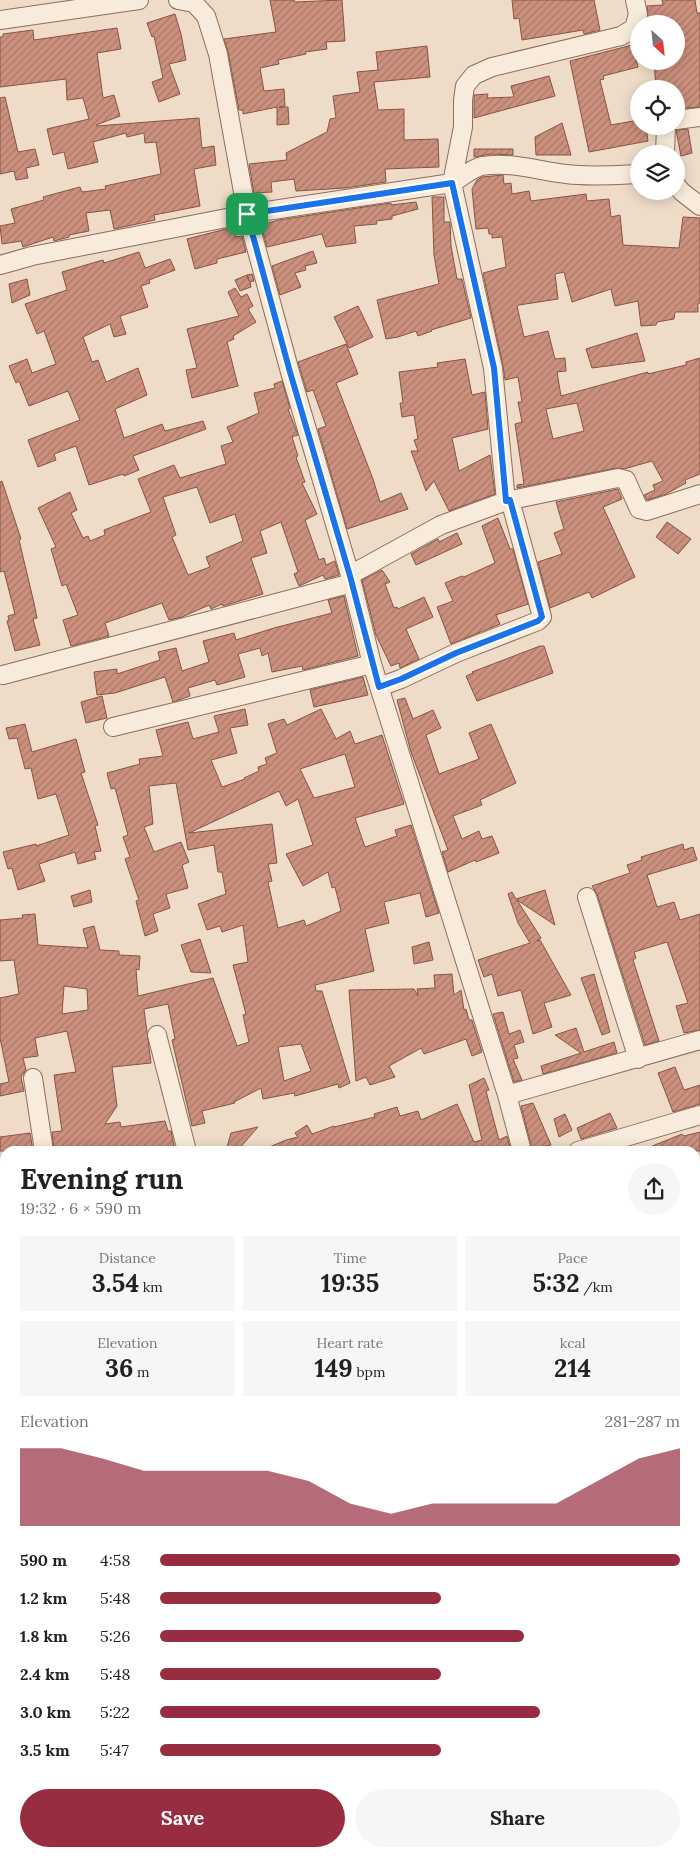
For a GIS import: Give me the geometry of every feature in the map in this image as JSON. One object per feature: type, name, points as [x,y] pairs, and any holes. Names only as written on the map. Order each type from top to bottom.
[{"type":"street","points":[[0,20],[139,0]]},
{"type":"street","points":[[178,0],[194,3],[206,16],[218,54],[247,214],[290,372],[351,579],[372,664],[507,1095],[521,1146]]},
{"type":"street","points":[[379,687],[401,679],[456,653],[538,621],[542,617],[508,500],[494,368],[452,183],[464,127],[464,93],[466,86],[474,74],[492,67],[621,36],[634,28],[638,14],[635,0]]},
{"type":"street","points":[[685,119],[700,117]]},
{"type":"street","points":[[0,265],[32,256],[247,214],[452,183],[480,167],[506,164],[533,170],[569,174],[606,176],[630,175]]},
{"type":"street","points":[[685,194],[700,206]]},
{"type":"street","points":[[3,675],[351,579],[440,525],[508,500],[618,478],[626,480],[639,508],[647,511],[700,494]]},
{"type":"street","points":[[112,727],[372,664]]},
{"type":"street","points":[[587,898],[638,1059]]},
{"type":"street","points":[[157,1035],[186,1146]]},
{"type":"street","points":[[507,1095],[700,1040]]},
{"type":"street","points":[[33,1078],[43,1146]]},
{"type":"street","points":[[595,1146],[700,1115]]},
{"type":"building","points":[[270,0],[294,0],[295,2],[342,0],[345,41],[326,42],[327,49],[305,52],[306,54],[278,60],[279,64],[260,68],[264,91],[284,89],[285,106],[279,107],[288,107],[289,124],[277,125],[277,107],[243,114],[243,110],[239,110],[224,39],[276,32]]},
{"type":"building","points":[[512,0],[594,0],[600,30],[584,34],[583,30],[522,40],[519,18],[514,19]]},
{"type":"building","points":[[662,0],[695,0],[697,13],[700,13],[700,107],[685,108],[685,80],[655,80],[655,70],[685,70],[685,15],[648,15],[647,6],[663,5]]},
{"type":"building","points":[[175,14],[186,60],[169,64],[180,94],[159,102],[152,82],[163,78],[154,36],[152,37],[147,23]]},
{"type":"building","points":[[117,28],[121,49],[97,53],[103,98],[114,95],[120,116],[96,125],[199,118],[202,148],[214,146],[216,165],[194,169],[200,206],[154,215],[155,220],[114,229],[110,210],[86,213],[89,231],[69,235],[69,237],[54,241],[53,237],[23,247],[21,241],[2,244],[0,226],[15,223],[11,209],[44,200],[43,197],[80,187],[82,192],[106,189],[105,186],[161,174],[156,142],[145,143],[144,133],[127,137],[126,133],[93,142],[98,162],[68,169],[64,152],[53,155],[47,129],[89,119],[83,98],[67,100],[66,79],[0,87],[0,37],[3,37],[3,34],[33,30],[34,40]]},
{"type":"building","points":[[427,46],[430,77],[374,82],[378,110],[404,109],[404,140],[438,139],[439,167],[385,169],[386,182],[345,188],[296,191],[294,179],[271,182],[272,192],[254,193],[249,164],[287,160],[286,153],[327,132],[330,119],[336,118],[333,96],[360,92],[357,72],[378,70],[376,52]]},
{"type":"building","points":[[630,46],[630,69],[603,76],[604,79],[600,80],[611,125],[630,122],[630,135],[647,135],[648,141],[589,152],[570,61]]},
{"type":"building","points":[[549,76],[555,96],[474,118],[474,95],[488,94],[487,98],[514,97],[511,86]]},
{"type":"building","points":[[5,97],[18,152],[35,149],[39,165],[26,168],[28,178],[16,180],[14,171],[0,174],[0,98]]},
{"type":"building","points":[[562,123],[571,155],[536,155],[535,137]]},
{"type":"building","points":[[685,129],[688,129],[692,153],[685,155],[685,145],[679,145],[677,135],[685,135]]},
{"type":"building","points":[[474,149],[513,149],[513,155],[491,154],[474,157]]},
{"type":"building","points":[[503,175],[504,184],[511,183],[512,194],[529,191],[531,201],[586,194],[587,201],[609,199],[611,217],[620,215],[623,245],[679,248],[683,217],[700,218],[700,303],[698,303],[698,312],[675,312],[674,319],[657,322],[656,325],[641,326],[638,301],[615,306],[611,289],[572,302],[564,272],[555,274],[558,299],[517,306],[524,337],[548,331],[555,359],[565,358],[566,371],[557,372],[561,396],[648,372],[648,374],[686,365],[686,362],[700,358],[700,474],[685,480],[686,483],[666,494],[647,500],[644,495],[655,490],[653,485],[663,481],[652,461],[624,469],[616,468],[517,488],[517,485],[524,484],[515,424],[522,422],[518,402],[522,402],[518,377],[505,380],[483,273],[506,267],[502,237],[492,238],[488,228],[476,229],[472,189],[477,180],[482,177]],"holes":[[[577,403],[584,431],[553,439],[546,409]]]},
{"type":"building","points":[[432,197],[444,197],[444,222],[450,222],[451,246],[457,279],[462,279],[471,318],[431,330],[418,336],[416,331],[386,339],[377,300],[439,284],[434,255]]},
{"type":"building","points":[[416,202],[418,209],[392,216],[392,219],[376,221],[377,224],[354,226],[356,243],[326,247],[322,234],[267,247],[261,225],[279,220],[391,203],[391,205]]},
{"type":"building","points":[[234,227],[236,237],[242,236],[246,252],[217,259],[217,263],[195,269],[187,239]]},
{"type":"building","points":[[313,251],[317,263],[305,266],[306,270],[295,273],[301,287],[280,295],[272,266]]},
{"type":"building","points":[[139,252],[145,268],[170,259],[175,270],[149,280],[150,283],[141,286],[148,307],[120,316],[126,334],[114,337],[110,324],[83,337],[92,362],[98,360],[106,382],[138,368],[147,395],[115,409],[124,438],[162,424],[165,431],[203,421],[206,429],[133,456],[139,470],[89,485],[76,446],[54,454],[56,460],[38,467],[28,440],[80,420],[68,391],[29,406],[19,381],[16,383],[9,366],[27,359],[32,373],[56,364],[44,331],[37,334],[25,304],[67,290],[62,272],[103,260],[104,263]]},
{"type":"building","points":[[252,274],[254,281],[250,282],[251,287],[240,291],[235,280]]},
{"type":"building","points":[[27,279],[30,295],[12,303],[9,284]]},
{"type":"building","points":[[235,288],[241,297],[247,294],[253,306],[248,309],[256,322],[233,336],[234,339],[227,342],[238,386],[192,398],[186,370],[197,368],[187,329],[239,316],[228,292]]},
{"type":"building","points":[[358,306],[373,337],[349,348],[334,317]]},
{"type":"building","points":[[637,333],[645,361],[592,368],[586,349]]},
{"type":"building","points":[[346,344],[358,374],[336,383],[380,502],[401,493],[408,509],[347,529],[318,429],[326,426],[313,390],[307,392],[298,362]]},
{"type":"building","points":[[465,359],[472,395],[485,392],[488,429],[452,438],[459,471],[490,455],[495,494],[449,511],[434,481],[426,491],[411,451],[418,451],[414,440],[418,439],[414,415],[402,417],[400,403],[403,403],[399,372],[438,367],[437,363]]},
{"type":"building","points":[[282,381],[290,408],[288,409],[298,435],[292,437],[298,456],[296,457],[305,482],[302,483],[317,514],[305,520],[319,560],[324,558],[326,565],[335,561],[339,575],[325,579],[323,575],[299,586],[294,574],[298,572],[281,522],[260,531],[267,553],[251,558],[263,594],[223,606],[222,604],[211,609],[209,605],[182,617],[169,620],[162,603],[105,623],[109,636],[71,646],[63,620],[78,615],[66,584],[62,586],[51,549],[56,547],[38,508],[70,492],[77,510],[71,513],[83,538],[88,536],[90,541],[105,535],[104,530],[151,512],[138,479],[174,465],[180,478],[226,464],[221,446],[233,442],[227,427],[259,413],[254,393],[275,388],[274,384]],"holes":[[[197,487],[210,523],[235,514],[243,541],[206,557],[210,567],[188,575],[172,537],[176,535],[163,497]]]},
{"type":"building","points":[[2,481],[21,539],[19,540],[37,618],[33,619],[40,645],[15,651],[7,621],[9,620],[8,616],[15,614],[4,571],[0,572],[0,482]]},
{"type":"building","points":[[618,489],[622,499],[603,507],[635,577],[592,598],[589,592],[550,608],[538,562],[562,554],[554,533],[564,529],[556,502]]},
{"type":"building","points":[[498,518],[510,549],[513,549],[528,604],[496,615],[500,624],[451,644],[437,607],[453,601],[445,583],[495,563],[482,526]]},
{"type":"building","points":[[667,522],[691,539],[678,554],[656,537]]},
{"type":"building","points":[[457,533],[462,544],[416,565],[411,554],[438,539],[439,542]]},
{"type":"building","points":[[382,570],[390,582],[385,584],[394,608],[397,607],[398,609],[424,597],[433,617],[406,629],[419,659],[400,668],[399,663],[391,666],[376,635],[362,580]]},
{"type":"building","points":[[344,596],[358,656],[303,670],[302,666],[272,672],[268,653],[262,656],[260,648],[238,654],[245,677],[217,685],[215,680],[188,688],[190,696],[173,702],[165,677],[115,693],[97,695],[94,672],[117,669],[117,674],[160,660],[158,652],[176,648],[182,671],[209,662],[203,641],[234,633],[236,640],[332,613],[328,600]]},
{"type":"building","points":[[544,646],[553,673],[477,701],[466,676]]},
{"type":"building","points":[[363,677],[368,695],[314,707],[310,690]]},
{"type":"building","points":[[102,696],[107,718],[86,723],[81,702]]},
{"type":"building","points":[[405,698],[413,719],[433,710],[441,728],[426,735],[439,774],[479,759],[469,733],[491,724],[516,783],[480,800],[482,805],[453,816],[462,839],[479,831],[482,839],[492,836],[499,853],[476,862],[475,860],[448,872],[442,852],[448,850],[411,752],[397,700]]},
{"type":"building","points":[[245,709],[248,725],[230,728],[237,753],[211,760],[222,787],[245,779],[259,771],[258,767],[267,764],[265,758],[277,753],[268,724],[284,719],[287,725],[321,709],[336,739],[350,731],[355,744],[382,735],[404,804],[355,818],[365,847],[397,836],[395,830],[411,825],[439,913],[426,917],[420,893],[384,902],[389,923],[365,929],[374,971],[315,985],[316,991],[322,991],[350,1083],[339,1088],[338,1084],[295,1096],[294,1093],[263,1099],[261,1088],[235,1103],[202,1111],[205,1123],[192,1126],[172,1040],[175,1039],[168,1004],[144,1009],[151,1063],[112,1067],[117,1106],[105,1124],[120,1122],[121,1127],[165,1121],[168,1131],[171,1131],[174,1146],[53,1146],[52,1132],[62,1131],[54,1075],[76,1072],[67,1031],[35,1038],[38,1056],[23,1058],[26,1070],[21,1077],[24,1091],[0,1096],[0,1084],[9,1082],[0,1038],[0,998],[19,994],[14,960],[0,961],[0,920],[23,918],[22,915],[35,914],[38,945],[88,948],[83,929],[94,926],[100,950],[119,951],[119,955],[140,956],[139,970],[136,969],[138,996],[213,978],[237,1046],[249,1042],[243,1015],[246,1014],[233,965],[248,962],[243,925],[222,932],[220,926],[207,930],[198,904],[226,894],[222,872],[218,872],[214,845],[188,850],[176,783],[149,786],[153,824],[144,827],[154,852],[181,842],[189,862],[182,865],[188,888],[166,894],[170,908],[153,914],[158,931],[145,936],[136,901],[139,900],[125,859],[130,857],[123,837],[128,835],[115,788],[111,789],[107,773],[140,764],[139,759],[163,756],[156,730],[188,722],[193,739],[219,732],[214,716]],"holes":[[[345,754],[355,787],[314,798],[300,769]],[[279,791],[286,806],[298,799],[313,845],[286,854],[303,886],[328,872],[332,888],[335,887],[341,911],[306,926],[304,920],[278,928],[268,882],[272,881],[268,864],[277,863],[272,824],[189,833]],[[64,986],[87,989],[88,1010],[62,1014]],[[301,1044],[311,1071],[284,1081],[278,1047]]]},
{"type":"building","points":[[25,724],[32,752],[76,739],[85,772],[81,773],[98,825],[95,826],[101,851],[94,852],[96,859],[78,864],[75,852],[39,864],[45,881],[18,890],[12,868],[8,869],[3,852],[36,844],[36,846],[69,835],[56,794],[38,799],[31,768],[25,769],[17,738],[9,739],[6,728]]},
{"type":"building","points":[[683,844],[684,850],[693,847],[697,860],[647,875],[657,907],[674,902],[680,920],[700,914],[700,1030],[684,1033],[676,1006],[688,1003],[667,942],[634,952],[636,958],[633,960],[659,1041],[645,1045],[597,894],[592,886],[630,873],[627,865],[642,860],[641,857]]},
{"type":"building","points":[[90,890],[92,902],[74,907],[71,896]]},
{"type":"building","points":[[545,890],[555,925],[517,900],[541,938],[537,941],[540,940],[571,995],[544,1003],[552,1027],[533,1034],[521,990],[498,996],[492,974],[484,977],[478,960],[530,943],[518,923],[508,894],[512,892],[516,899]]},
{"type":"building","points":[[200,939],[211,973],[191,972],[181,945]]},
{"type":"building","points":[[429,942],[433,960],[414,964],[412,947]]},
{"type":"building","points":[[452,974],[454,995],[461,990],[464,1010],[466,1009],[469,1020],[472,1020],[482,1052],[472,1056],[466,1039],[424,1054],[421,1048],[389,1066],[395,1077],[370,1085],[366,1077],[356,1081],[349,990],[414,989],[418,996],[417,989],[435,988],[434,975]]},
{"type":"building","points":[[594,974],[610,1032],[602,1035],[581,978]]},
{"type":"building","points":[[503,1012],[509,1034],[520,1030],[524,1042],[514,1045],[518,1058],[513,1059],[522,1080],[514,1082],[493,1014]]},
{"type":"building","points":[[576,1028],[584,1052],[614,1042],[617,1053],[543,1074],[541,1066],[581,1053],[555,1035]]},
{"type":"building","points":[[675,1067],[684,1090],[700,1085],[700,1104],[673,1112],[658,1073]]},
{"type":"building","points":[[484,1078],[489,1090],[486,1091],[499,1140],[507,1136],[510,1146],[272,1146],[298,1137],[295,1133],[307,1125],[312,1134],[334,1126],[375,1117],[374,1114],[397,1107],[400,1116],[418,1111],[421,1120],[457,1104],[474,1142],[482,1140],[469,1085]]},
{"type":"building","points":[[533,1103],[551,1145],[531,1146],[521,1106]]},
{"type":"building","points":[[610,1113],[617,1128],[581,1139],[577,1128]]},
{"type":"building","points":[[565,1114],[572,1130],[559,1137],[554,1119]]},
{"type":"building","points":[[258,1127],[241,1146],[227,1146],[231,1133]]},
{"type":"building","points":[[700,1132],[700,1146],[652,1146],[682,1134],[684,1136]]},
{"type":"building","points":[[30,1133],[32,1146],[0,1146],[0,1137]]},
{"type":"route","points":[[452,183],[494,368],[506,501],[510,500],[542,613],[542,617],[538,621],[456,653],[401,679],[379,687],[350,576],[290,372],[247,214],[452,183]]}]
